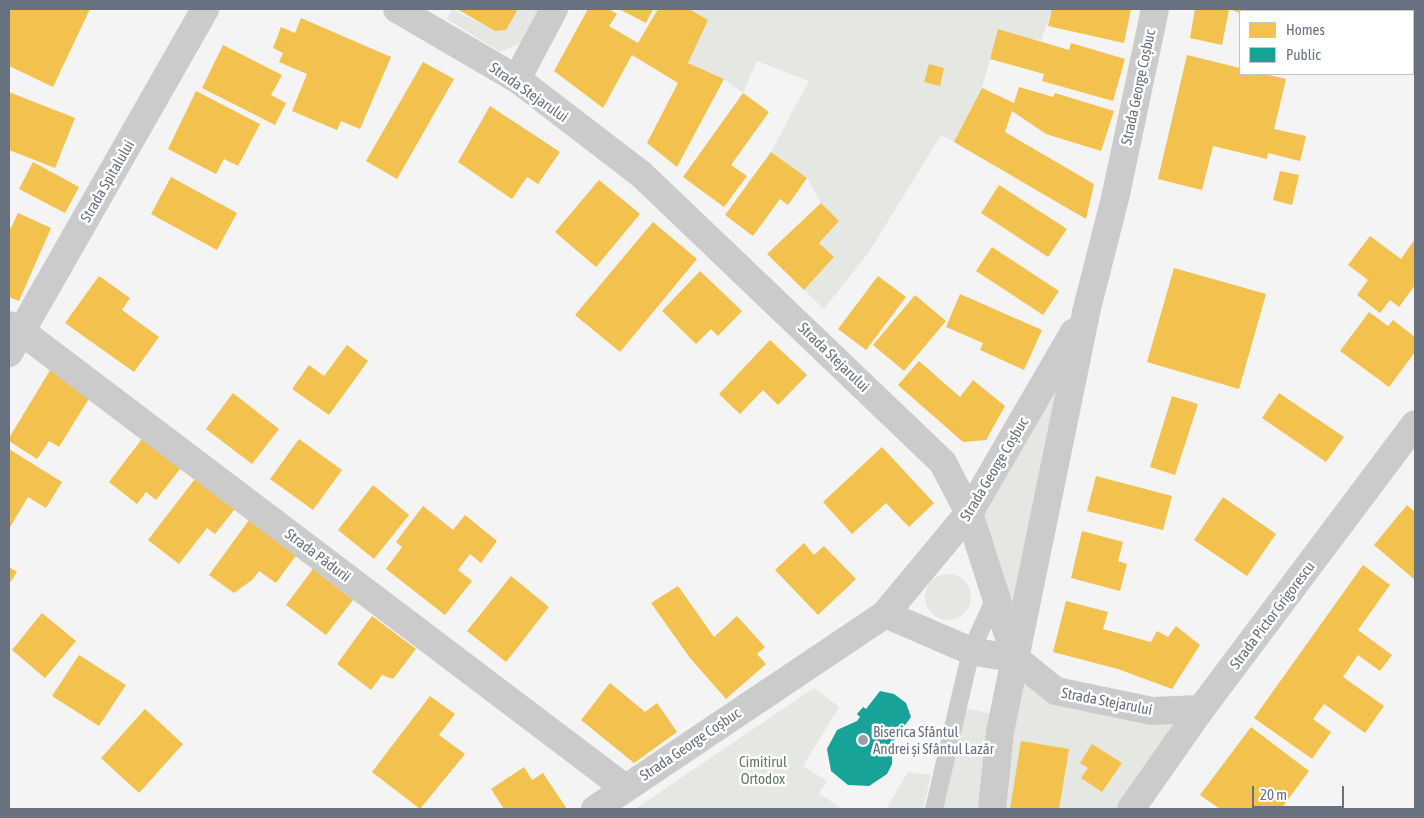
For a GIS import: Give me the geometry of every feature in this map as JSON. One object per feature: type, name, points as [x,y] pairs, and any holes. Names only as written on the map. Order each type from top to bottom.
[{"type":"street","name":"Strada Spitalului","points":[[13,336],[205,9]]},
{"type":"street","name":"Strada Stejarului","points":[[397,9],[516,79],[641,174],[943,462],[970,513],[1016,659],[1056,691],[1152,712],[1202,709]]},
{"type":"street","points":[[516,79],[554,9]]},
{"type":"street","name":"Strada George Coșbuc","points":[[992,809],[1000,732],[1086,312],[1116,194],[1155,9]]},
{"type":"street","name":"Strada George Coșbuc","points":[[595,809],[885,614],[970,513],[1086,312]]},
{"type":"street","name":"Strada Pădurii","points":[[13,336],[625,788]]},
{"type":"street","name":"Strada Pictor Grigorescu","points":[[1131,809],[1202,709],[1415,424]]},
{"type":"street","points":[[885,614],[971,651],[1016,659]]},
{"type":"lane","points":[[934,809],[971,651],[996,596]]},
{"type":"green space","points":[[452,9],[495,31],[506,30],[518,9],[538,9],[520,43],[500,52],[447,19]]},
{"type":"green space","points":[[689,9],[1052,9],[1041,41],[998,30],[982,88],[954,142],[941,135],[869,252],[824,309],[804,290],[833,258],[819,243],[839,221],[821,203],[807,178],[771,152],[809,81],[757,61],[743,93],[724,79],[688,63],[708,20]]},
{"type":"green space","points":[[1086,312],[1016,659],[969,513]]},
{"type":"green space","points":[[948,574],[961,578],[967,584],[971,597],[967,610],[961,616],[948,620],[935,616],[929,610],[925,597],[929,584],[935,578]]},
{"type":"green space","points":[[1016,659],[1056,691],[1201,709],[1131,809],[934,809],[958,707],[1003,716]]},
{"type":"green space","name":"Cimitirul Ortodox","points":[[814,688],[839,707],[803,766],[827,781],[819,793],[842,809],[635,809]]},
{"type":"green space","points":[[908,772],[931,775],[923,809],[886,809]]},
{"type":"building: Homes","points":[[9,9],[90,9],[53,87],[9,66]]},
{"type":"building: Homes","points":[[457,9],[518,9],[506,30],[495,31]]},
{"type":"building: Homes","points":[[588,9],[609,9],[617,14],[609,26],[638,43],[658,9],[689,9],[708,20],[688,63],[724,79],[677,167],[647,143],[678,83],[632,55],[603,108],[554,71]]},
{"type":"building: Homes","points":[[619,9],[653,9],[646,23]]},
{"type":"building: Homes","points":[[1052,9],[1131,9],[1124,43],[1048,26]]},
{"type":"building: Homes","points":[[1195,9],[1229,9],[1222,45],[1190,38]]},
{"type":"building: Homes","points":[[1229,9],[1322,10],[1239,10],[1239,13]]},
{"type":"building: Homes","points":[[301,18],[391,57],[360,129],[341,121],[337,130],[292,111],[307,74],[279,62],[283,53],[273,48],[281,27],[295,33]]},
{"type":"building: Homes","points":[[998,29],[1069,50],[1071,43],[1125,59],[1113,101],[1042,81],[1044,74],[990,59]]},
{"type":"building: Homes","points":[[223,45],[282,75],[271,95],[286,103],[275,125],[202,88]]},
{"type":"building: Homes","points":[[1187,55],[1239,68],[1239,75],[1269,75],[1286,79],[1274,129],[1306,136],[1300,161],[1268,153],[1267,159],[1213,146],[1202,190],[1158,179]]},
{"type":"building: Homes","points":[[423,62],[454,79],[397,179],[366,161]]},
{"type":"building: Homes","points":[[929,64],[944,68],[940,86],[924,82]]},
{"type":"building: Homes","points":[[1019,87],[1053,97],[1055,93],[1114,111],[1101,151],[1046,134],[1012,111],[1005,132],[1094,184],[1086,219],[954,142],[982,88],[1014,103]]},
{"type":"building: Homes","points":[[196,91],[260,124],[238,166],[224,159],[216,174],[168,149]]},
{"type":"building: Homes","points":[[9,92],[75,118],[55,168],[9,150]]},
{"type":"building: Homes","points":[[743,93],[769,112],[731,165],[747,176],[724,207],[683,177]]},
{"type":"building: Homes","points":[[490,106],[560,152],[538,184],[527,177],[512,199],[458,162]]},
{"type":"building: Homes","points":[[771,152],[807,178],[788,205],[780,199],[753,236],[725,215]]},
{"type":"building: Homes","points":[[33,162],[79,187],[65,213],[19,189]]},
{"type":"building: Homes","points":[[1280,171],[1299,175],[1292,205],[1273,200]]},
{"type":"building: Homes","points":[[171,177],[237,213],[217,250],[151,214]]},
{"type":"building: Homes","points":[[599,180],[640,214],[596,267],[555,232]]},
{"type":"building: Homes","points":[[999,185],[1067,229],[1048,257],[981,213]]},
{"type":"building: Homes","points":[[821,203],[839,221],[819,243],[834,257],[804,290],[767,254]]},
{"type":"building: Homes","points":[[18,213],[51,228],[19,301],[9,297],[9,227],[11,228]]},
{"type":"building: Homes","points":[[653,222],[697,259],[620,352],[575,315]]},
{"type":"building: Homes","points":[[1370,236],[1401,259],[1415,239],[1415,285],[1399,307],[1390,300],[1380,313],[1357,295],[1368,280],[1348,265]]},
{"type":"building: Homes","points":[[992,247],[1059,291],[1043,315],[976,271]]},
{"type":"building: Homes","points":[[1174,268],[1266,294],[1239,389],[1147,362]]},
{"type":"building: Homes","points":[[700,271],[742,311],[718,336],[711,329],[696,344],[662,311]]},
{"type":"building: Homes","points":[[99,276],[130,298],[122,310],[159,337],[134,372],[65,323]]},
{"type":"building: Homes","points":[[878,276],[906,297],[866,350],[838,329]]},
{"type":"building: Homes","points":[[960,294],[1042,330],[1024,370],[980,350],[983,343],[946,327]]},
{"type":"building: Homes","points":[[915,295],[946,321],[904,371],[873,345]]},
{"type":"building: Homes","points":[[1369,312],[1388,326],[1393,320],[1415,337],[1415,352],[1389,387],[1340,351]]},
{"type":"building: Homes","points":[[770,340],[807,375],[778,405],[763,390],[740,414],[719,394]]},
{"type":"building: Homes","points":[[347,345],[368,361],[329,415],[292,389],[309,365],[324,376]]},
{"type":"building: Homes","points":[[919,361],[960,397],[973,380],[1005,406],[986,440],[963,442],[898,385]]},
{"type":"building: Homes","points":[[52,367],[93,392],[59,447],[49,441],[37,459],[9,441],[9,438]]},
{"type":"building: Homes","points":[[233,393],[279,429],[252,464],[206,429]]},
{"type":"building: Homes","points":[[1279,393],[1344,437],[1326,462],[1262,418]]},
{"type":"building: Homes","points":[[1172,396],[1198,404],[1175,475],[1150,467]]},
{"type":"building: Homes","points":[[145,435],[183,465],[156,500],[146,492],[137,504],[109,482]]},
{"type":"building: Homes","points":[[299,439],[342,470],[313,510],[270,479]]},
{"type":"building: Homes","points":[[882,447],[934,503],[909,527],[886,503],[852,534],[823,502]]},
{"type":"building: Homes","points":[[9,449],[62,482],[46,508],[28,497],[9,529]]},
{"type":"building: Homes","points":[[198,475],[238,505],[215,534],[207,528],[179,564],[148,540]]},
{"type":"building: Homes","points":[[1096,476],[1172,496],[1163,530],[1087,511]]},
{"type":"building: Homes","points":[[373,485],[409,515],[374,559],[338,530]]},
{"type":"building: Homes","points":[[1223,497],[1276,534],[1247,576],[1194,540]]},
{"type":"building: Homes","points":[[1407,505],[1415,512],[1415,580],[1374,545]]},
{"type":"building: Homes","points":[[423,506],[453,530],[465,515],[497,541],[481,563],[470,554],[458,570],[472,581],[445,615],[386,569],[402,547],[396,542]]},
{"type":"building: Homes","points":[[252,516],[300,550],[276,583],[259,571],[252,580],[234,593],[209,575]]},
{"type":"building: Homes","points":[[1082,531],[1123,542],[1118,561],[1127,564],[1120,591],[1071,578]]},
{"type":"building: Homes","points":[[804,543],[814,555],[824,546],[856,579],[818,615],[775,570]]},
{"type":"building: Homes","points":[[1363,565],[1390,585],[1358,630],[1392,655],[1380,671],[1358,655],[1343,677],[1384,706],[1365,733],[1324,704],[1313,719],[1331,732],[1312,759],[1254,718]]},
{"type":"building: Homes","points":[[9,567],[17,572],[9,584]]},
{"type":"building: Homes","points":[[313,569],[353,600],[326,635],[286,605]]},
{"type":"building: Homes","points":[[511,576],[549,607],[506,662],[467,631]]},
{"type":"building: Homes","points":[[678,586],[714,637],[737,616],[765,647],[757,654],[766,664],[726,699],[690,658],[651,603]]},
{"type":"building: Homes","points":[[1066,601],[1108,612],[1103,629],[1151,642],[1157,631],[1168,637],[1176,626],[1200,645],[1172,689],[1118,669],[1053,652]]},
{"type":"building: Homes","points":[[42,613],[76,641],[45,678],[12,650]]},
{"type":"building: Homes","points":[[372,616],[416,649],[393,679],[382,675],[371,690],[337,664]]},
{"type":"building: Homes","points":[[79,655],[126,685],[99,726],[52,696]]},
{"type":"building: Homes","points":[[610,683],[645,712],[657,703],[677,732],[634,763],[581,720]]},
{"type":"building: Homes","points":[[430,696],[455,714],[439,735],[465,754],[420,809],[372,772]]},
{"type":"building: Homes","points":[[145,709],[183,744],[139,793],[101,758]]},
{"type":"building: Homes","points":[[1251,727],[1309,771],[1281,809],[1220,809],[1200,795]]},
{"type":"building: Homes","points":[[1021,741],[1069,749],[1059,809],[1010,809]]},
{"type":"building: Homes","points":[[1092,744],[1122,763],[1102,792],[1081,778],[1088,768],[1080,763]]},
{"type":"building: Homes","points":[[524,767],[532,780],[543,773],[567,809],[504,809],[491,789]]},
{"type":"building: Public","name":"Biserica Sfântul Andrei și Sfântul Lazăr","points":[[880,691],[894,694],[906,703],[911,717],[892,743],[892,764],[887,774],[869,786],[848,785],[831,771],[827,749],[837,730],[857,721],[860,717],[857,714],[863,707],[866,709]]},
{"type":"place","name":"Biserica Sfântul Andrei și Sfântul Lazăr","points":[[863,740]]}]
